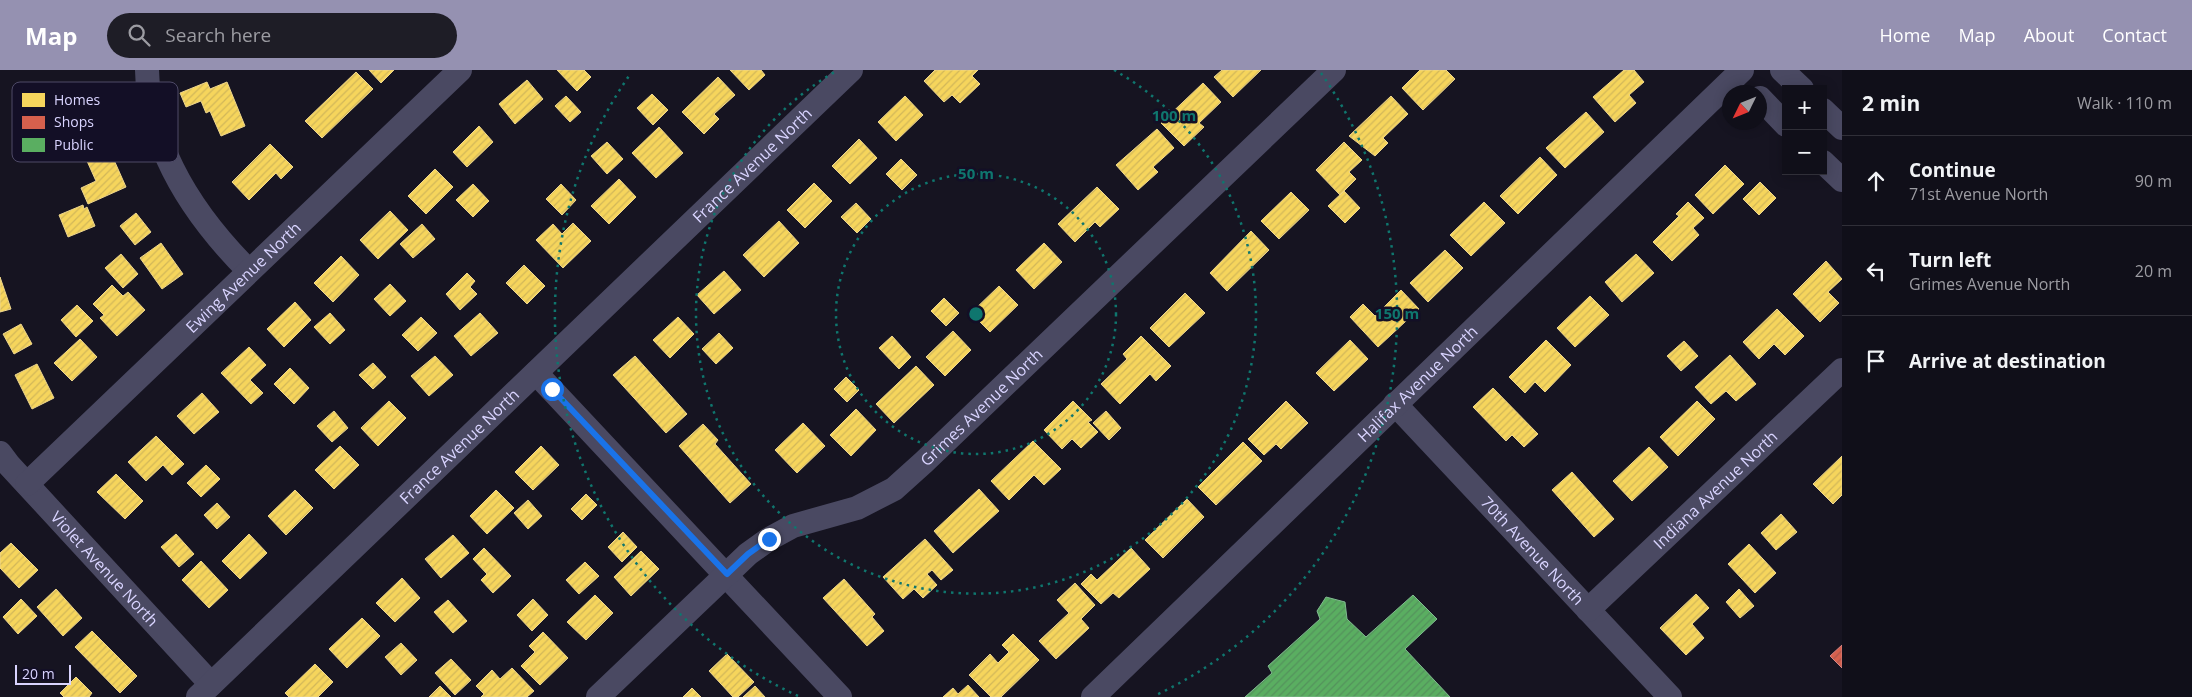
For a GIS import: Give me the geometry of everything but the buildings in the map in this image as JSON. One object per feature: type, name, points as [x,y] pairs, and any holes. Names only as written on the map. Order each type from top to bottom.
[{"type":"street","name":"Ewing Avenue North","points":[[27,484],[460,70]]},
{"type":"street","name":"France Avenue North","points":[[205,691],[851,70]]},
{"type":"street","name":"Grimes Avenue North","points":[[598,697],[748,554],[769,539],[793,526],[857,508],[894,489],[1334,70]]},
{"type":"street","points":[[1782,70],[1798,85]]},
{"type":"street","points":[[1736,72],[1748,85]]},
{"type":"street","name":"Halifax Avenue North","points":[[1093,697],[1736,72]]},
{"type":"street","points":[[1767,105],[1782,120]]},
{"type":"street","points":[[1827,114],[1842,128]]},
{"type":"street","points":[[169,162],[200,214],[223,244],[249,271]]},
{"type":"street","points":[[1827,166],[1842,180]]},
{"type":"street","name":"Indiana Avenue North","points":[[1588,610],[1842,370]]},
{"type":"street","points":[[536,372],[840,697]]},
{"type":"street","name":"70th Avenue North","points":[[1395,404],[1670,697]]},
{"type":"street","name":"Violet Avenue North","points":[[0,452],[205,691]]},
{"type":"route","points":[[552,389],[727,574],[748,554],[769,539]]}]
